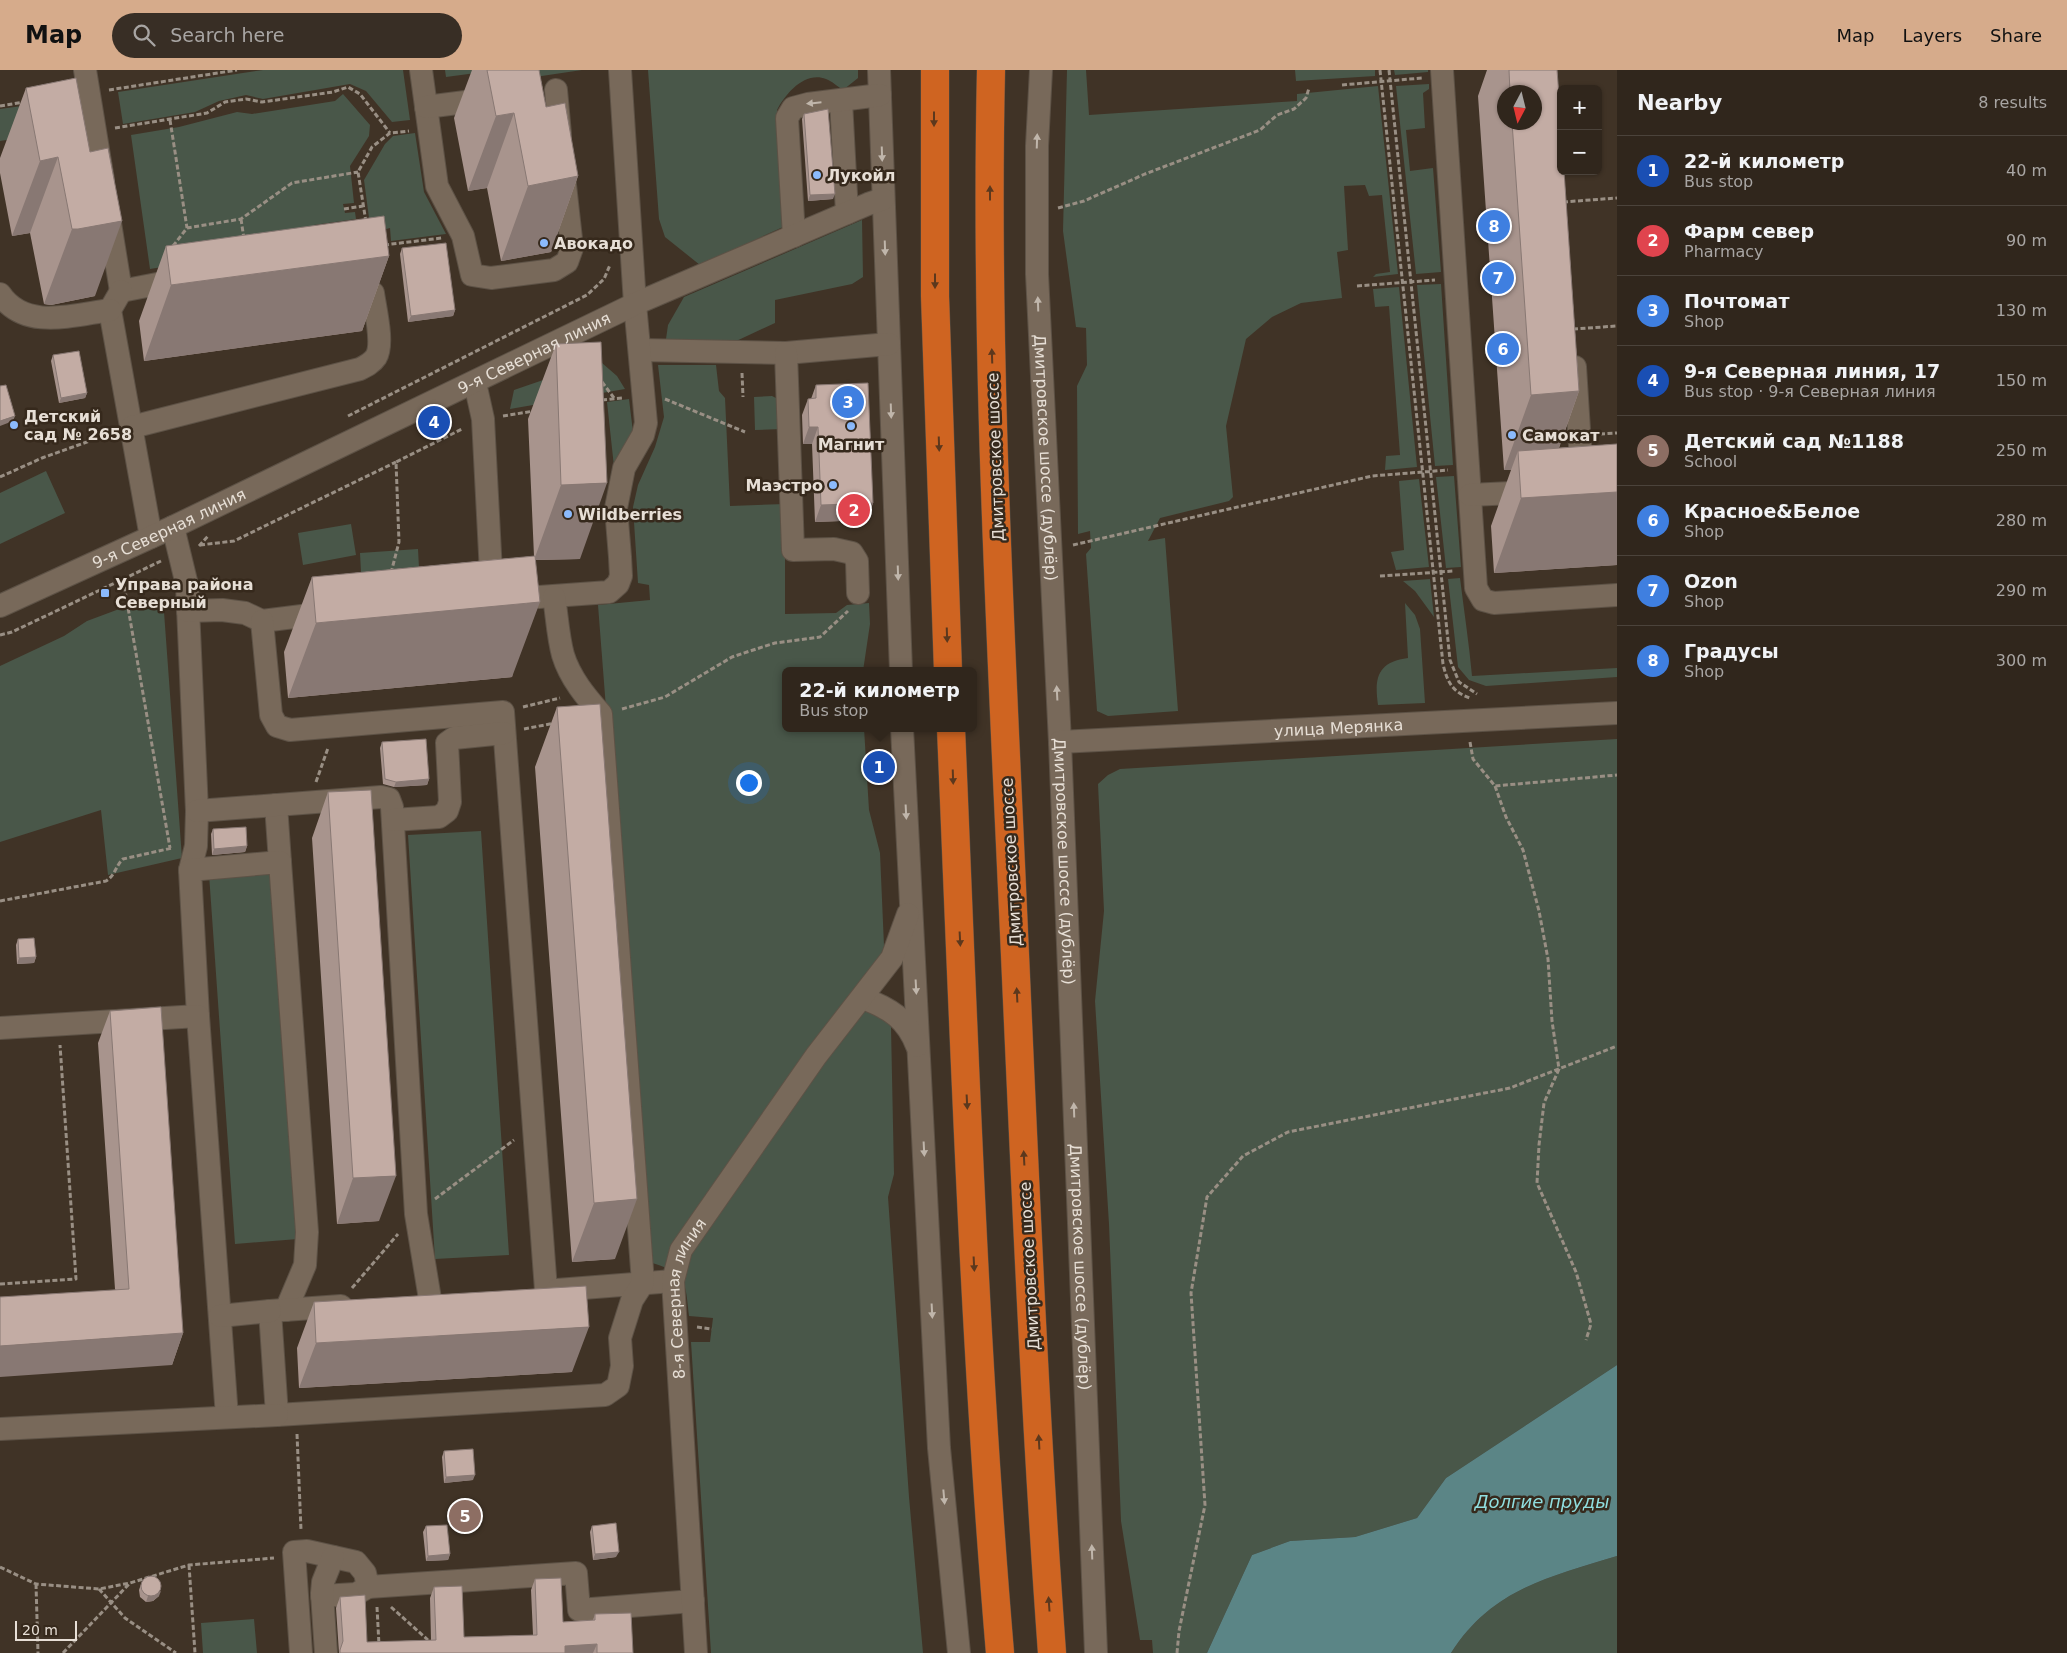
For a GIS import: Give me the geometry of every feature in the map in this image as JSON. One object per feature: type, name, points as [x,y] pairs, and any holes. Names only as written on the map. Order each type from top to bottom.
[{"type":"highway","points":[[935,70],[935,296],[948,667]]},
{"type":"highway","name":"Дмитровское шоссе","points":[[991,70],[990,302],[999,597],[1030,1287],[1052,1653]]},
{"type":"highway","points":[[951,732],[976,1306],[1000,1653]]},
{"type":"street","points":[[85,70],[88,93],[85,132],[121,291],[110,310],[151,536]]},
{"type":"street","points":[[421,70],[437,186],[463,236],[472,276],[491,278],[554,270],[567,262],[572,248],[556,90]]},
{"type":"street","points":[[474,383],[483,419],[498,595],[554,597],[609,592],[618,584],[620,576],[618,500],[624,468],[643,435],[646,423],[635,304],[620,70]]},
{"type":"street","points":[[879,70],[901,667]]},
{"type":"street","name":"Дмитровское шоссе (дублёр)","points":[[1041,70],[1037,146],[1037,274],[1060,742],[1096,1653]]},
{"type":"street","points":[[1442,73],[1476,588],[1483,600],[1494,603],[1617,595]]},
{"type":"street","points":[[794,236],[796,139],[787,118],[793,108],[808,104],[880,95]]},
{"type":"street","points":[[427,118],[514,96]]},
{"type":"street","points":[[841,101],[836,135],[837,160],[848,213]]},
{"type":"street","name":"9-я Северная линия","points":[[0,606],[173,527],[241,492],[474,383],[635,304],[848,213],[884,200]]},
{"type":"street","points":[[121,291],[199,276]]},
{"type":"street","points":[[132,426],[360,369],[370,364],[380,348],[373,293]]},
{"type":"street","points":[[0,294],[15,310],[33,317],[49,319],[110,310]]},
{"type":"street","points":[[1470,495],[1575,490],[1573,329]]},
{"type":"street","points":[[640,350],[786,353],[889,344]]},
{"type":"street","points":[[786,353],[793,550],[834,549],[852,553],[857,561],[858,593]]},
{"type":"street","points":[[173,527],[187,585],[197,811],[196,846],[190,870],[198,1016],[227,1417]]},
{"type":"street","points":[[0,1429],[605,1395],[618,1386],[622,1366],[620,1338],[632,1300],[643,1283],[601,714],[583,693],[571,674],[563,655],[554,597]]},
{"type":"street","points":[[188,610],[222,610],[245,613],[262,621],[345,610]]},
{"type":"street","points":[[262,621],[271,715],[278,726],[290,730],[503,722]]},
{"type":"street","name":"улица Мерянка","points":[[1060,742],[1617,713]]},
{"type":"street","points":[[393,820],[439,817],[447,811],[450,802],[447,743],[454,738],[503,722]]},
{"type":"street","points":[[503,722],[537,1291],[673,1281]]},
{"type":"street","points":[[902,732],[939,1448],[959,1653]]},
{"type":"street","points":[[197,811],[381,797],[389,800],[392,807],[393,820],[416,1214],[430,1299]]},
{"type":"street","points":[[276,805],[307,1232],[305,1265],[278,1311],[287,1414]]},
{"type":"street","points":[[190,870],[280,862]]},
{"type":"street","name":"8-я Северная линия","points":[[696,1653],[673,1281],[682,1250],[816,1056],[892,958],[911,903]]},
{"type":"street","points":[[862,998],[881,1004],[911,1029],[919,1052]]},
{"type":"street","points":[[0,1028],[198,1016]]},
{"type":"street","points":[[220,1316],[365,1304]]},
{"type":"street","points":[[301,1653],[294,1554],[307,1552],[356,1562],[365,1572],[372,1590]]},
{"type":"street","points":[[326,1653],[322,1596],[323,1582],[333,1557]]},
{"type":"street","points":[[322,1596],[576,1573],[580,1610],[693,1601]]},
{"type":"path","points":[[88,93],[237,70]]},
{"type":"path","points":[[1380,70],[1433,573],[1447,678],[1451,687],[1461,695],[1473,700]]},
{"type":"path","points":[[1389,70],[1450,660],[1459,682],[1477,694]]},
{"type":"path","points":[[1342,85],[1390,81],[1442,73]]},
{"type":"path","points":[[85,132],[170,120],[207,112],[225,102],[246,99],[262,102],[332,92],[348,87],[360,94],[390,133]]},
{"type":"path","points":[[1056,208],[1084,201],[1145,174],[1260,130],[1277,115],[1294,109],[1306,98],[1309,88]]},
{"type":"path","points":[[0,106],[29,102]]},
{"type":"path","points":[[367,231],[358,172],[372,147],[390,133],[427,118]]},
{"type":"path","points":[[170,120],[187,228]]},
{"type":"path","points":[[170,250],[187,228],[241,219],[292,183],[358,172]]},
{"type":"path","points":[[1563,202],[1617,198]]},
{"type":"path","points":[[344,209],[363,206]]},
{"type":"path","points":[[241,219],[245,248]]},
{"type":"path","points":[[383,245],[463,236]]},
{"type":"path","points":[[1357,286],[1456,278]]},
{"type":"path","points":[[1573,329],[1617,326]]},
{"type":"path","points":[[598,378],[614,398]]},
{"type":"path","points":[[660,397],[745,432]]},
{"type":"path","points":[[0,477],[42,458],[132,426]]},
{"type":"path","points":[[0,634],[12,632],[178,552],[200,545],[234,541],[396,462]]},
{"type":"path","points":[[1074,545],[1372,476],[1468,468]]},
{"type":"path","points":[[200,545],[213,529]]},
{"type":"path","points":[[1380,576],[1475,570]]},
{"type":"path","points":[[123,579],[170,848]]},
{"type":"path","points":[[601,714],[665,697],[732,658],[750,651],[775,643],[820,636],[855,604],[858,593]]},
{"type":"path","points":[[503,722],[583,693]]},
{"type":"path","points":[[503,722],[562,722]]},
{"type":"path","points":[[1469,736],[1473,759],[1494,786],[1506,817],[1523,850],[1539,911],[1548,959],[1552,1021],[1559,1069],[1544,1103],[1538,1145],[1537,1183],[1576,1272],[1591,1324],[1586,1340]]},
{"type":"path","points":[[1494,786],[1617,775]]},
{"type":"path","points":[[0,900],[106,881],[112,876],[123,859],[176,848]]},
{"type":"path","points":[[0,1284],[76,1279],[58,1024]]},
{"type":"path","points":[[1177,1653],[1179,1631],[1205,1505],[1191,1293],[1207,1196],[1243,1156],[1288,1132],[1510,1088],[1617,1046]]},
{"type":"path","points":[[0,1567],[36,1584],[99,1589],[130,1583],[189,1565],[294,1554],[301,1540],[287,1414]]},
{"type":"path","points":[[189,1565],[195,1653]]},
{"type":"path","points":[[63,1653],[130,1583]]},
{"type":"path","points":[[36,1584],[38,1653]]},
{"type":"path","points":[[99,1589],[110,1604],[130,1622],[176,1653]]},
{"type":"path","points":[[372,1590],[428,1640]]},
{"type":"path","points":[[372,1590],[379,1648]]},
{"type":"green space","points":[[263,70],[403,70],[410,120],[392,122],[366,91],[350,84],[263,99],[246,95],[219,101],[195,112],[123,124],[118,92]]},
{"type":"green space","points":[[445,70],[582,70],[494,83],[491,71],[446,77]]},
{"type":"green space","points":[[648,70],[858,70],[858,78],[843,90],[826,79],[811,78],[797,85],[791,91],[777,110],[783,227],[700,265],[665,237],[659,219]]},
{"type":"green space","points":[[1067,70],[1086,70],[1089,115],[1297,101],[1297,94],[1378,86],[1398,274],[1373,277],[1376,274],[1390,272],[1382,195],[1369,196],[1365,185],[1344,186],[1348,250],[1337,252],[1342,298],[1301,303],[1272,317],[1246,339],[1226,426],[1233,497],[1229,501],[1160,518],[1148,541],[1165,538],[1178,711],[1108,716],[1097,711],[1086,554],[1091,548],[1090,531],[1078,534],[1077,386],[1087,365],[1086,328],[1076,327],[1063,231]]},
{"type":"green space","points":[[1295,70],[1375,70],[1375,76],[1296,81]]},
{"type":"green space","points":[[1394,70],[1428,70],[1428,72],[1395,75]]},
{"type":"green space","points":[[1429,84],[1429,89],[1423,93],[1425,128],[1406,130],[1410,171],[1433,168],[1441,272],[1416,274],[1396,86]]},
{"type":"green space","points":[[343,94],[370,125],[369,136],[350,166],[354,203],[343,204],[345,213],[355,212],[356,219],[314,225],[317,242],[150,269],[131,135],[179,127],[237,112],[252,114],[335,101]]},
{"type":"green space","points":[[80,98],[86,127],[0,141],[0,109]]},
{"type":"green space","points":[[415,133],[424,192],[446,234],[391,241],[390,228],[371,233],[364,180],[385,144],[393,136]]},
{"type":"green space","points":[[862,220],[863,277],[852,284],[775,300],[775,323],[732,343],[666,339],[668,325],[684,297]]},
{"type":"green space","points":[[1441,284],[1453,465],[1435,466],[1417,285]]},
{"type":"green space","points":[[1399,287],[1417,467],[1385,470],[1386,456],[1400,455],[1389,306],[1375,307],[1373,289]]},
{"type":"green space","points":[[602,363],[617,376],[625,389],[510,409],[514,390],[584,366]]},
{"type":"green space","points":[[658,365],[716,365],[719,391],[725,398],[730,506],[785,504],[785,614],[836,613],[847,605],[869,603],[870,624],[864,667],[782,667],[782,732],[864,732],[869,810],[880,853],[884,946],[874,974],[885,1017],[891,1027],[894,1174],[888,1197],[909,1497],[923,1653],[711,1653],[691,1342],[710,1342],[713,1318],[689,1316],[685,1286],[682,1280],[671,1270],[649,1262],[598,605],[650,600],[649,585],[638,583],[633,507],[638,485],[655,447],[664,417]]},
{"type":"green space","points":[[772,396],[780,400],[782,429],[755,430],[754,397]]},
{"type":"green space","points":[[629,399],[633,432],[615,476],[607,402]]},
{"type":"green space","points":[[46,471],[65,513],[0,544],[0,493]]},
{"type":"green space","points":[[1454,476],[1461,567],[1446,568],[1436,477]]},
{"type":"green space","points":[[1419,479],[1429,567],[1396,570],[1391,552],[1404,550],[1399,481]]},
{"type":"green space","points":[[351,524],[356,555],[303,565],[298,533]]},
{"type":"green space","points":[[418,549],[420,587],[362,591],[360,553]]},
{"type":"green space","points":[[1460,578],[1472,676],[1617,668],[1617,677],[1486,686],[1469,680],[1458,667],[1448,579]]},
{"type":"green space","points":[[1430,579],[1434,617],[1415,591],[1403,581]]},
{"type":"green space","points":[[146,599],[164,612],[182,858],[108,875],[101,810],[0,842],[0,666],[64,636],[87,621]]},
{"type":"green space","points":[[1405,603],[1415,615],[1420,629],[1425,703],[1378,705],[1377,686],[1380,673],[1390,663],[1408,658]]},
{"type":"green space","points":[[1617,739],[1617,1365],[1446,1478],[1417,1518],[1355,1537],[1290,1541],[1252,1555],[1207,1653],[1153,1653],[1152,1640],[1140,1640],[1121,1521],[1109,1224],[1095,1001],[1104,911],[1098,784],[1108,775],[1120,769]]},
{"type":"green space","points":[[481,831],[509,1255],[435,1259],[408,835]]},
{"type":"green space","points":[[272,870],[298,1239],[235,1244],[209,874]]},
{"type":"green space","points":[[1617,1556],[1617,1653],[1451,1653],[1467,1631],[1485,1614],[1524,1588],[1568,1571]]},
{"type":"green space","points":[[254,1619],[257,1653],[203,1653],[201,1623]]},
{"type":"water","name":"Долгие пруды","points":[[1617,1365],[1617,1556],[1568,1571],[1524,1588],[1485,1614],[1467,1631],[1451,1653],[1207,1653],[1252,1555],[1290,1541],[1355,1537],[1417,1518],[1446,1478]]},
{"type":"building","points":[[487,70],[539,70],[546,107],[565,103],[578,176],[528,186],[514,113],[496,116]]},
{"type":"building","points":[[1509,70],[1557,70],[1557,175],[1564,175],[1579,391],[1531,395],[1513,130],[1542,130],[1542,85],[1510,85]]},
{"type":"building","points":[[76,78],[90,152],[108,148],[122,221],[72,229],[58,157],[40,161],[26,88]]},
{"type":"building","points":[[828,109],[835,194],[810,195],[804,114]]},
{"type":"building","points":[[384,216],[389,256],[171,285],[166,246]]},
{"type":"building","points":[[446,243],[455,310],[411,316],[402,248]]},
{"type":"building","points":[[601,342],[607,483],[561,485],[556,344]]},
{"type":"building","points":[[79,351],[87,393],[61,398],[53,355]]},
{"type":"building","points":[[868,383],[873,503],[821,505],[818,427],[809,427],[808,399],[816,398],[816,385]]},
{"type":"building","points":[[6,385],[15,416],[0,421],[0,386]]},
{"type":"building","points":[[1617,444],[1617,492],[1521,498],[1518,451]]},
{"type":"building","points":[[535,556],[540,602],[316,623],[312,577]]},
{"type":"building","points":[[600,704],[637,1199],[594,1203],[557,707]]},
{"type":"building","points":[[426,739],[429,779],[396,782],[385,779],[382,742]]},
{"type":"building","points":[[371,790],[396,1176],[353,1178],[328,792]]},
{"type":"building","points":[[246,827],[247,846],[214,849],[213,829]]},
{"type":"building","points":[[34,938],[36,957],[19,958],[18,939]]},
{"type":"building","points":[[161,1007],[183,1333],[0,1346],[0,1297],[129,1289],[110,1011]]},
{"type":"building","points":[[586,1286],[589,1327],[316,1343],[314,1302]]},
{"type":"building","points":[[473,1449],[475,1475],[446,1477],[444,1451]]},
{"type":"building","points":[[616,1523],[619,1552],[595,1554],[592,1526]]},
{"type":"building","points":[[447,1525],[450,1554],[428,1556],[426,1526]]},
{"type":"building","points":[[151,1576],[158,1579],[161,1586],[158,1593],[151,1596],[144,1593],[141,1586],[144,1579]]},
{"type":"building","points":[[561,1578],[563,1622],[595,1620],[595,1614],[631,1613],[633,1653],[597,1653],[597,1644],[565,1646],[565,1653],[340,1653],[343,1641],[340,1597],[365,1595],[367,1642],[436,1640],[434,1587],[462,1586],[464,1637],[537,1635],[535,1579]]},
{"type":"place","name":"Лукойл","points":[[817,175]]},
{"type":"place","name":"Градусы","points":[[1494,226]]},
{"type":"place","name":"Авокадо","points":[[544,243]]},
{"type":"place","name":"Ozon","points":[[1498,278]]},
{"type":"place","name":"Красное&Белое","points":[[1503,349]]},
{"type":"place","name":"Почтомат","points":[[848,402]]},
{"type":"place","name":"9-я Северная линия, 17","points":[[434,422]]},
{"type":"place","name":"Детский сад № 2658","points":[[14,425]]},
{"type":"place","name":"Магнит","points":[[851,426]]},
{"type":"place","name":"Самокат","points":[[1512,435]]},
{"type":"place","name":"Маэстро","points":[[833,485]]},
{"type":"place","name":"Фарм север","points":[[854,510]]},
{"type":"place","name":"Wildberries","points":[[568,514]]},
{"type":"place","name":"Управа района Северный","points":[[105,593]]},
{"type":"place","name":"22-й километр","points":[[879,767]]},
{"type":"place","name":"Детский сад №1188","points":[[465,1516]]}]
